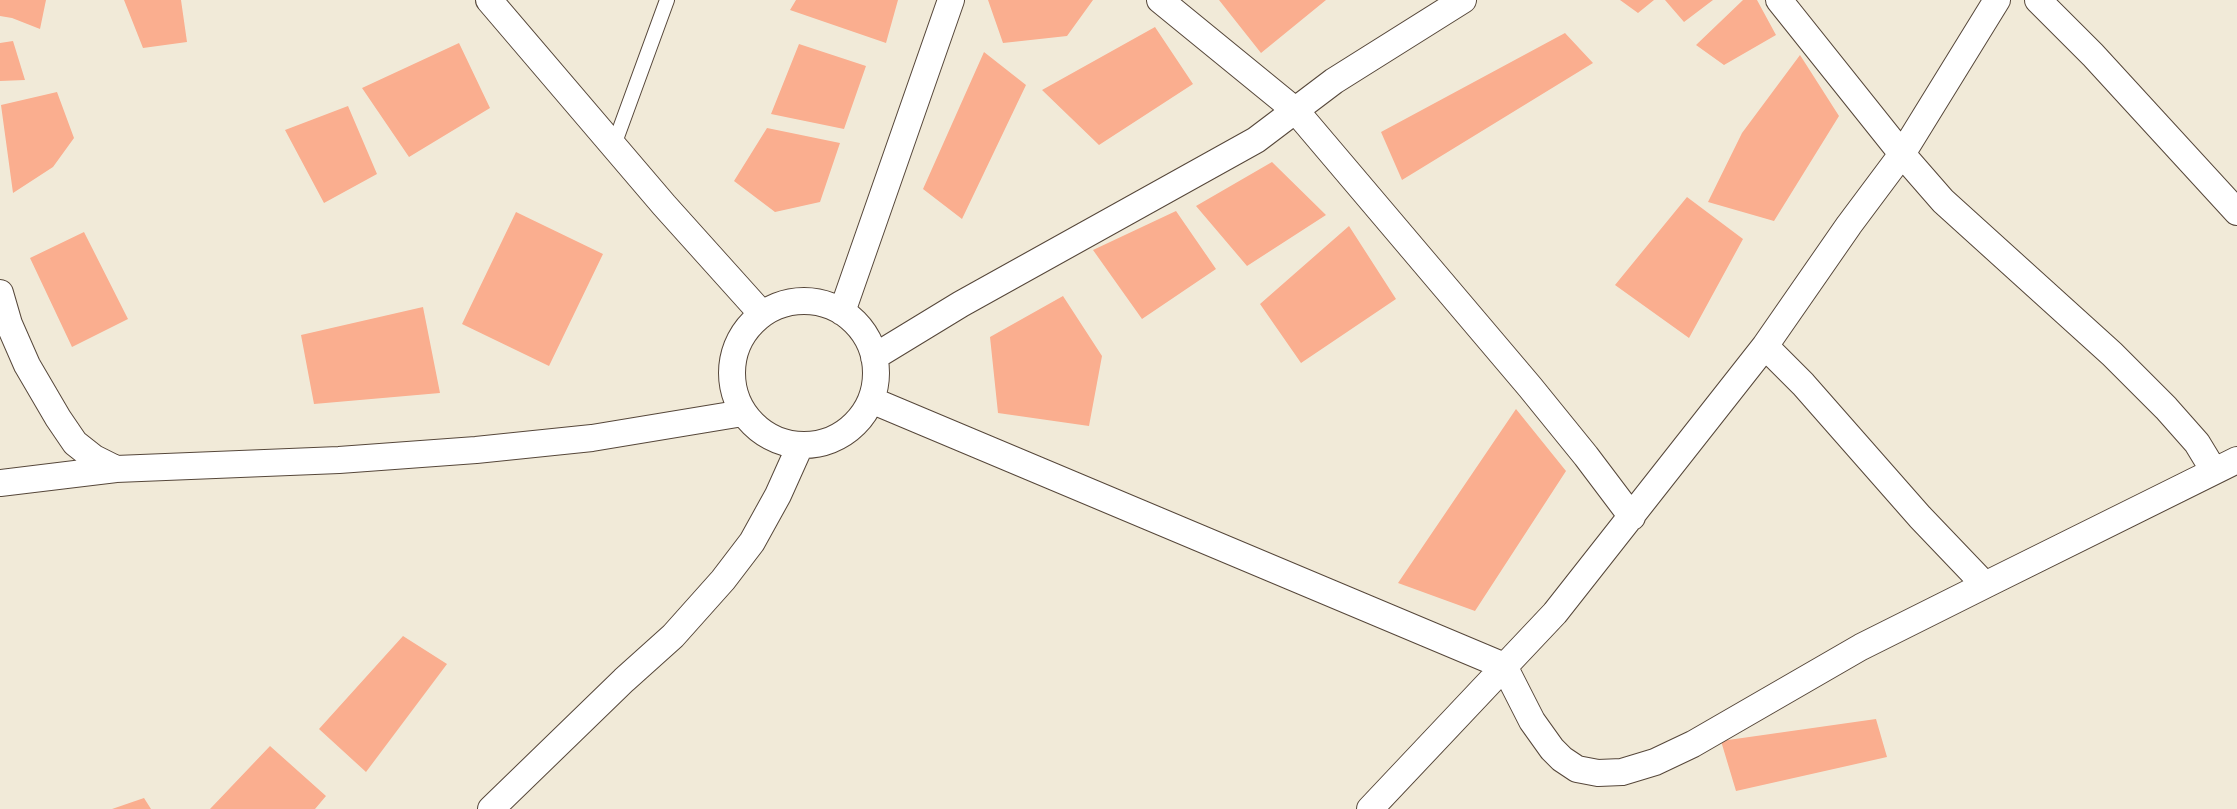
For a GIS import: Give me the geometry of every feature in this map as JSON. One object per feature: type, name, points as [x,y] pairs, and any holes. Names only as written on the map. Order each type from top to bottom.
[{"type":"street","points":[[488,0],[664,204],[762,314]]},
{"type":"street","points":[[842,312],[951,0]]},
{"type":"street","points":[[1160,0],[1296,111],[1536,395],[1632,517]]},
{"type":"street","points":[[871,400],[1504,666],[1532,721],[1552,749],[1562,759],[1578,769],[1598,773],[1622,772],[1655,762],[1693,744],[1861,647],[2226,465],[2197,444],[2166,408],[2112,354],[1943,201],[1902,154],[1778,0]]},
{"type":"street","points":[[1370,809],[1555,613],[1765,346],[1849,224],[1902,154],[1997,0]]},
{"type":"street","points":[[2038,0],[2093,55],[2237,212]]},
{"type":"street","points":[[874,357],[961,304],[1256,140],[1334,81],[1452,3]]},
{"type":"street","points":[[0,293],[9,324],[26,365],[58,418],[75,443],[94,458],[116,469]]},
{"type":"street","points":[[801,300],[823,303],[842,312],[862,331],[874,357],[876,379],[871,400],[859,420],[842,434],[822,443],[800,446],[784,443],[768,436],[754,426],[743,413],[734,393],[731,371],[736,349],[746,329],[762,314],[781,304],[801,300]]},
{"type":"street","points":[[1765,346],[1802,384],[1920,517],[1985,585]]},
{"type":"street","points":[[0,483],[116,469],[339,460],[476,450],[592,438],[743,413]]},
{"type":"street","points":[[491,809],[624,680],[674,636],[724,580],[752,542],[778,495],[800,446]]},
{"type":"lane","points":[[614,146],[667,0]]},
{"type":"building","points":[[0,0],[46,0],[40,29],[12,18],[0,16]]},
{"type":"building","points":[[124,0],[181,0],[187,42],[143,48]]},
{"type":"building","points":[[796,0],[898,0],[886,43],[790,10]]},
{"type":"building","points":[[988,0],[1093,0],[1067,36],[1003,43]]},
{"type":"building","points":[[1219,0],[1326,0],[1261,53]]},
{"type":"building","points":[[1620,0],[1654,0],[1638,13]]},
{"type":"building","points":[[1665,0],[1713,0],[1684,22]]},
{"type":"building","points":[[1743,0],[1757,0],[1776,35],[1724,65],[1696,45]]},
{"type":"building","points":[[1155,27],[1193,84],[1099,145],[1042,90]]},
{"type":"building","points":[[1565,33],[1593,63],[1402,180],[1381,132]]},
{"type":"building","points":[[13,41],[25,80],[0,81],[0,43]]},
{"type":"building","points":[[459,43],[490,108],[409,157],[362,88]]},
{"type":"building","points":[[799,44],[866,66],[844,129],[771,114]]},
{"type":"building","points":[[984,52],[1026,85],[962,219],[923,189]]},
{"type":"building","points":[[1800,55],[1839,116],[1774,221],[1708,202],[1742,133]]},
{"type":"building","points":[[57,92],[74,138],[53,167],[13,193],[1,105]]},
{"type":"building","points":[[348,106],[377,174],[324,203],[285,130]]},
{"type":"building","points":[[767,128],[840,143],[820,202],[775,212],[734,181]]},
{"type":"building","points":[[1272,162],[1326,215],[1247,266],[1196,206]]},
{"type":"building","points":[[1687,197],[1743,239],[1689,338],[1615,285]]},
{"type":"building","points":[[1176,211],[1216,269],[1142,319],[1093,250]]},
{"type":"building","points":[[516,212],[603,254],[549,366],[462,324]]},
{"type":"building","points":[[1349,226],[1396,299],[1301,363],[1260,304]]},
{"type":"building","points":[[84,232],[128,319],[72,347],[30,258]]},
{"type":"building","points":[[1063,296],[1102,356],[1089,426],[998,413],[990,337]]},
{"type":"building","points":[[423,307],[440,393],[314,404],[301,335]]},
{"type":"building","points":[[1516,409],[1566,471],[1475,611],[1398,583]]},
{"type":"building","points":[[403,636],[447,664],[366,772],[319,729]]},
{"type":"building","points":[[1876,719],[1887,757],[1736,791],[1721,741]]},
{"type":"building","points":[[270,746],[326,796],[315,809],[210,809]]},
{"type":"building","points":[[144,798],[151,809],[112,809]]}]
